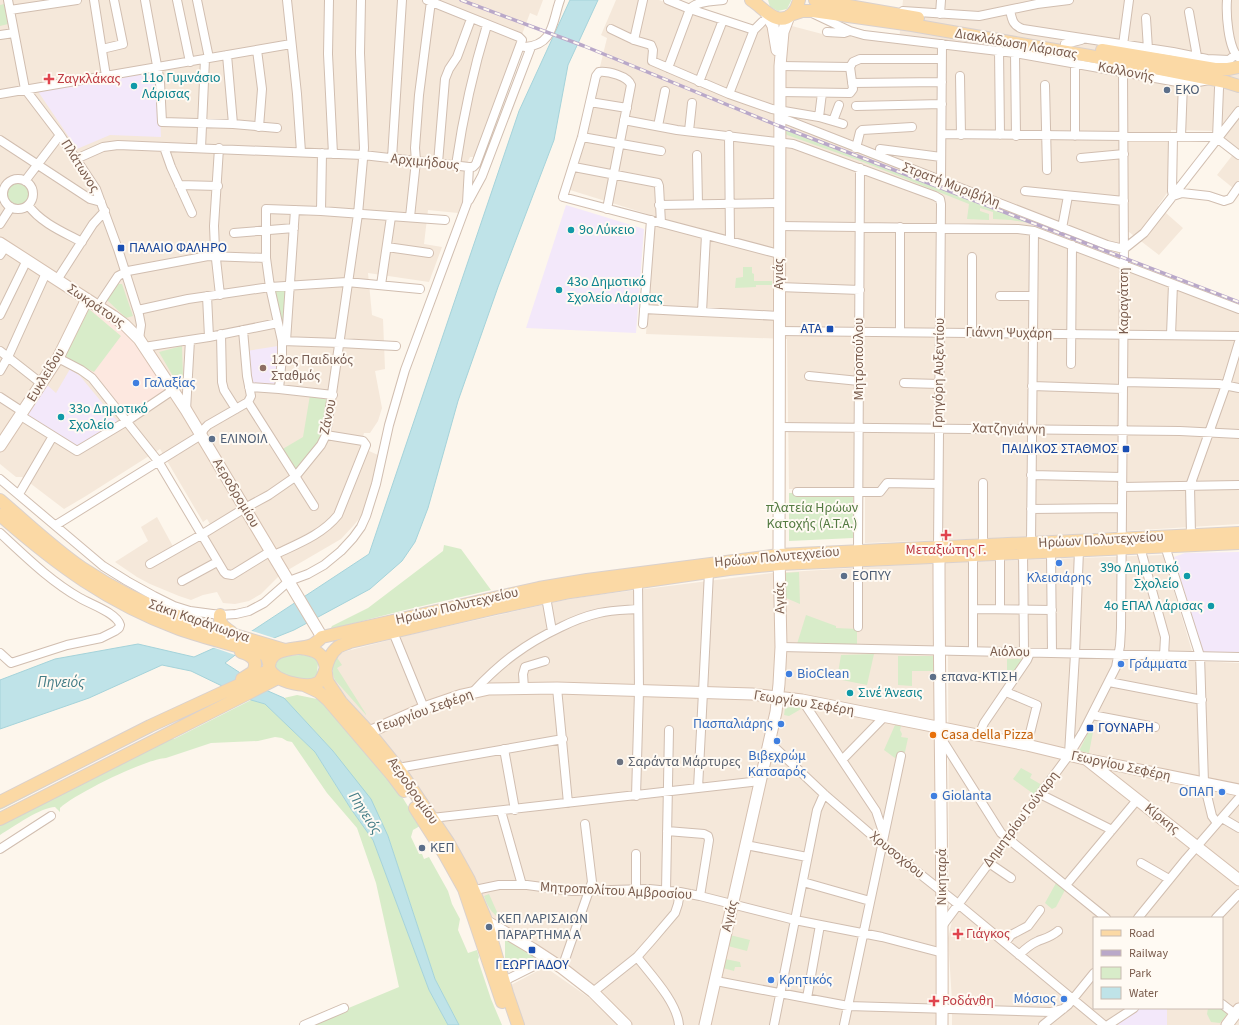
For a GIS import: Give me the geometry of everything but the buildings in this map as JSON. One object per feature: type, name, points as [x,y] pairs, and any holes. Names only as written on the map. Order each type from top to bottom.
[{"type":"main road","name":"Διακλάδωση Λάρισας","points":[[751,0],[763,11],[777,18],[783,18],[807,11],[912,25],[1111,60],[1216,83],[1239,85]]},
{"type":"main road","points":[[791,15],[797,9],[799,0]]},
{"type":"main road","name":"Διακλάδωση Λάρισας","points":[[816,0],[1065,44],[1198,62],[1223,69],[1239,67]]},
{"type":"main road","name":"Αγιάς","points":[[763,11],[773,26],[780,66]]},
{"type":"main road","name":"Αγιάς","points":[[705,1025],[778,697],[781,647],[779,114],[780,66],[783,32],[791,15]]},
{"type":"main road","points":[[1239,72],[1239,85]]},
{"type":"main road","name":"Σωκράτους","points":[[2,248],[27,260],[119,320],[141,343],[186,410]]},
{"type":"main road","name":"Ευκλείδου","points":[[0,446],[58,358],[87,299]]},
{"type":"main road","name":"Αεροδρομίου","points":[[186,410],[319,632]]},
{"type":"main road","name":"Σάκη Καράγιωργα","points":[[0,500],[52,545],[102,580],[160,610],[181,618],[228,634],[281,648]]},
{"type":"main road","name":"Σάκη Καράγιωργα","points":[[0,515],[47,555],[97,590],[157,620],[207,638],[228,634]]},
{"type":"main road","name":"Ηρώων Πολυτεχνείου","points":[[938,552],[973,556],[1023,554],[1079,550],[1122,543],[1191,535],[1239,533]]},
{"type":"main road","name":"Ηρώων Πολυτεχνείου","points":[[299,648],[314,644],[319,632],[554,585],[780,559],[938,552],[983,545],[1031,543],[1122,543],[1140,547],[1239,543]]},
{"type":"main road","name":"Γρηγόρη Αυξεντίου","points":[[938,552],[941,733]]},
{"type":"main road","name":"Ηρώων Πολυτεχνείου","points":[[334,652],[339,647],[350,642],[546,597],[582,590],[708,572],[780,559]]},
{"type":"main road","points":[[220,615],[220,623],[228,634],[232,648],[267,665],[285,681],[304,685],[317,683],[323,678],[334,652],[332,641],[319,632]]},
{"type":"main road","points":[[0,819],[166,735],[258,678],[273,655],[281,648],[311,650],[322,657],[325,661],[326,671]]},
{"type":"main road","points":[[258,678],[255,665],[267,665]]},
{"type":"main road","name":"Αεροδρομίου","points":[[326,671],[327,681],[336,695],[369,732],[398,768],[448,842],[475,890],[486,920],[518,1025]]},
{"type":"main road","points":[[0,802],[150,726],[258,678]]},
{"type":"main road","name":"Αεροδρομίου","points":[[304,685],[319,692],[328,700],[392,775],[445,855],[464,889],[491,971],[512,1025]]},
{"type":"main road","name":"Γεωργίου Σεφέρη","points":[[369,732],[424,708],[473,692],[489,689],[557,688],[704,692],[802,700],[884,717],[941,733],[979,736],[1027,745],[1085,759],[1239,790]]},
{"type":"main road","name":"Νικηταρά","points":[[941,733],[943,892],[942,1025]]},
{"type":"main road","name":"Κίρκης","points":[[1085,759],[1239,880]]},
{"type":"main road","points":[[472,914],[486,920],[562,968],[593,992],[626,1025]]},
{"type":"main road","points":[[1227,1025],[1237,1011]]},
{"type":"street","name":"Πλάτωνος","points":[[8,0],[25,89],[60,135],[94,184],[105,211],[138,310],[141,326],[141,343]]},
{"type":"street","points":[[10,10],[77,0]]},
{"type":"street","points":[[94,0],[106,76]]},
{"type":"street","points":[[102,49],[123,44],[114,0]]},
{"type":"street","points":[[145,0],[158,67],[162,122],[233,124],[278,128]]},
{"type":"street","points":[[177,0],[190,62]]},
{"type":"street","points":[[197,0],[207,59],[201,148]]},
{"type":"street","points":[[287,0],[297,94],[301,152]]},
{"type":"street","points":[[330,0],[328,60],[333,154]]},
{"type":"street","name":"Ζάνου","points":[[150,564],[201,536],[245,508],[269,495],[295,477],[321,445],[326,435],[358,214],[364,148],[360,53],[360,0]]},
{"type":"street","points":[[392,158],[402,0]]},
{"type":"street","points":[[520,44],[530,47],[539,44],[546,39],[552,28],[560,0]]},
{"type":"street","points":[[634,40],[643,0]]},
{"type":"street","points":[[668,0],[690,9],[754,30]]},
{"type":"street","points":[[668,68],[692,6],[723,0]]},
{"type":"street","points":[[940,14],[941,0]]},
{"type":"street","points":[[879,11],[914,11],[979,16],[1037,4],[1068,0]]},
{"type":"street","points":[[1123,45],[1129,0]]},
{"type":"street","points":[[1010,10],[1012,22],[1018,28],[1148,49],[1198,62],[1227,60],[1237,56],[1230,33],[1227,0]]},
{"type":"street","points":[[410,217],[429,1],[519,37],[520,44],[476,164],[473,167],[469,167]]},
{"type":"street","points":[[729,94],[763,11]]},
{"type":"street","name":"Καλλoνής","points":[[807,11],[850,31],[864,35],[999,50],[1183,83],[1216,83]]},
{"type":"street","points":[[1189,12],[1198,62]]},
{"type":"street","points":[[1146,18],[1148,49]]},
{"type":"street","points":[[438,163],[445,79],[449,69],[458,57],[472,19]]},
{"type":"street","points":[[699,82],[723,20]]},
{"type":"street","points":[[456,165],[466,104],[487,25]]},
{"type":"street","points":[[611,29],[634,40],[651,45],[653,47],[652,61],[699,82],[779,114],[793,112],[843,124]]},
{"type":"street","name":"Καλλoνής","points":[[827,32],[844,33],[850,31]]},
{"type":"street","points":[[0,35],[14,33]]},
{"type":"street","points":[[1065,44],[1086,39]]},
{"type":"street","points":[[0,94],[291,44]]},
{"type":"street","points":[[941,181],[942,44]]},
{"type":"street","points":[[467,202],[482,176],[530,47]]},
{"type":"street","points":[[257,50],[262,89],[259,127]]},
{"type":"street","points":[[999,50],[1000,135]]},
{"type":"street","points":[[1015,53],[1016,136]]},
{"type":"street","points":[[227,55],[233,124]]},
{"type":"street","points":[[780,66],[850,66],[853,62],[860,59],[942,59]]},
{"type":"street","points":[[1111,60],[1123,72]]},
{"type":"street","points":[[1075,63],[1075,136]]},
{"type":"street","points":[[780,92],[850,93],[853,89],[850,66]]},
{"type":"street","points":[[607,209],[631,85],[628,80],[610,72],[600,72],[596,76],[574,167],[563,197],[607,209],[779,254]]},
{"type":"street","name":"Καραγάτση","points":[[1122,543],[1124,334],[1123,72]]},
{"type":"street","points":[[960,76],[961,135]]},
{"type":"street","points":[[852,83],[942,82]]},
{"type":"street","points":[[1173,196],[1172,191],[1183,83]]},
{"type":"street","points":[[1216,83],[1217,138]]},
{"type":"street","points":[[1045,85],[1047,170]]},
{"type":"street","points":[[658,126],[665,91]]},
{"type":"street","points":[[818,117],[822,93]]},
{"type":"street","points":[[590,102],[627,108]]},
{"type":"street","points":[[689,131],[692,103]]},
{"type":"street","points":[[856,106],[942,104]]},
{"type":"street","points":[[833,121],[839,105]]},
{"type":"street","points":[[1124,249],[1144,233],[1239,111]]},
{"type":"street","name":"Στρατή Μυριβήλη","points":[[779,114],[856,148],[1112,247],[1124,249]]},
{"type":"street","points":[[624,120],[689,131],[793,144],[860,168]]},
{"type":"street","points":[[856,148],[860,132],[862,130],[912,127]]},
{"type":"street","points":[[942,134],[1217,138],[1239,154]]},
{"type":"street","points":[[26,182],[60,135]]},
{"type":"street","points":[[729,135],[730,241]]},
{"type":"street","points":[[582,137],[661,151]]},
{"type":"street","points":[[0,140],[92,200],[101,202]]},
{"type":"street","name":"Αρχιμήδους","points":[[76,159],[103,147],[114,145],[219,148],[363,155],[469,167],[467,202],[405,370],[388,424],[376,484]]},
{"type":"street","points":[[164,147],[171,167],[192,213]]},
{"type":"street","points":[[219,148],[218,186],[214,226],[220,295]]},
{"type":"street","points":[[880,150],[941,157]]},
{"type":"street","points":[[321,211],[322,153]]},
{"type":"street","points":[[1081,158],[1124,154]]},
{"type":"street","points":[[697,155],[698,204]]},
{"type":"street","points":[[574,167],[658,183],[661,223]]},
{"type":"street","name":"Γρηγόρη Αυξεντίου","points":[[860,168],[940,199],[938,552]]},
{"type":"street","name":"Μητροπούλου","points":[[858,627],[860,168]]},
{"type":"street","points":[[21,180],[26,182],[31,187],[33,195],[30,202],[28,205],[19,209],[11,207],[5,201],[2,189],[11,181],[21,180]]},
{"type":"street","points":[[179,184],[218,186]]},
{"type":"street","points":[[1173,196],[1182,193],[1209,196],[1224,201],[1230,198],[1239,186]]},
{"type":"street","points":[[1025,191],[1124,201]]},
{"type":"street","points":[[1062,228],[1068,196]]},
{"type":"street","points":[[659,205],[779,204]]},
{"type":"street","points":[[28,205],[34,213],[43,220],[82,242]]},
{"type":"street","points":[[0,224],[11,207]]},
{"type":"street","points":[[284,341],[278,323],[270,287],[266,258],[266,209],[321,211],[445,220]]},
{"type":"street","points":[[279,389],[291,286],[295,210]]},
{"type":"street","points":[[57,280],[93,224],[105,211]]},
{"type":"street","points":[[381,285],[391,217]]},
{"type":"street","points":[[643,324],[651,220]]},
{"type":"street","points":[[779,226],[900,228],[940,227],[1018,229],[1034,231],[1239,309]]},
{"type":"street","points":[[234,232],[294,228]]},
{"type":"street","points":[[900,228],[900,332]]},
{"type":"street","points":[[1031,543],[1032,296],[1034,231]]},
{"type":"street","points":[[702,312],[706,235]]},
{"type":"street","points":[[1071,364],[1072,245]]},
{"type":"street","points":[[387,247],[429,253]]},
{"type":"street","points":[[98,306],[118,276],[125,272],[208,256],[216,258],[266,258]]},
{"type":"street","points":[[972,257],[972,333]]},
{"type":"street","points":[[0,315],[27,260]]},
{"type":"street","points":[[0,371],[8,357],[46,273]]},
{"type":"street","points":[[138,310],[207,296],[270,287],[348,282],[420,289]]},
{"type":"street","points":[[1171,335],[1173,284]]},
{"type":"street","points":[[780,287],[860,290]]},
{"type":"street","points":[[207,296],[209,337]]},
{"type":"street","points":[[1000,296],[1032,296]]},
{"type":"street","points":[[644,309],[779,316]]},
{"type":"street","points":[[141,343],[190,340],[278,323]]},
{"type":"street","points":[[56,525],[201,435],[208,425],[248,402],[251,396],[243,330]]},
{"type":"street","name":"Γιάννη Ψυχάρη","points":[[780,331],[1239,336]]},
{"type":"street","points":[[221,334],[222,382],[226,394],[236,409]]},
{"type":"street","points":[[186,410],[190,340]]},
{"type":"street","points":[[284,341],[340,342],[396,346]]},
{"type":"street","points":[[1191,535],[1190,486],[1226,385],[1239,342]]},
{"type":"street","points":[[0,351],[42,384]]},
{"type":"street","points":[[58,358],[82,370],[92,378],[127,421],[158,461],[217,562],[224,572],[229,575],[272,553],[321,532],[333,522],[338,514],[366,445],[363,441],[326,435]]},
{"type":"street","points":[[809,376],[859,381]]},
{"type":"street","points":[[904,383],[939,384]]},
{"type":"street","points":[[1032,386],[1226,385],[1239,388]]},
{"type":"street","points":[[249,387],[333,395]]},
{"type":"street","points":[[0,397],[53,436],[77,450],[127,421],[173,390]]},
{"type":"street","points":[[248,402],[314,506]]},
{"type":"street","name":"Χατζηγιάννη","points":[[780,426],[1209,431],[1239,434]]},
{"type":"street","points":[[18,494],[53,436]]},
{"type":"street","points":[[1031,475],[1122,477]]},
{"type":"street","name":"Σάκη Καράγιωργα","points":[[0,479],[103,566],[148,593],[182,609],[197,613],[220,615],[241,613],[253,609],[267,600],[289,582],[324,565],[350,542],[363,523],[376,484]]},
{"type":"street","points":[[797,492],[880,492],[887,483],[938,484]]},
{"type":"street","points":[[983,483],[983,545]]},
{"type":"street","points":[[1122,487],[1239,485]]},
{"type":"street","points":[[1031,509],[1122,508]]},
{"type":"street","points":[[0,534],[58,583],[80,598],[116,617],[120,625],[115,632],[101,638],[67,645],[11,663],[0,653]]},
{"type":"street","name":"Δημητρίου Γούναρη","points":[[943,925],[1069,755],[1083,732],[1109,682],[1116,667],[1119,654],[1122,543]]},
{"type":"street","points":[[1165,546],[1200,656],[1204,783],[1212,816],[1219,821],[1239,828]]},
{"type":"street","points":[[1140,547],[1165,637],[1164,656]]},
{"type":"street","points":[[1069,755],[1079,550]]},
{"type":"street","points":[[1051,552],[1052,653]]},
{"type":"street","points":[[1000,554],[1000,609]]},
{"type":"street","points":[[979,736],[984,723],[1027,660],[1023,554]]},
{"type":"street","points":[[973,556],[973,651]]},
{"type":"street","points":[[182,581],[217,562]]},
{"type":"street","points":[[698,788],[704,692],[708,572]]},
{"type":"street","points":[[636,796],[639,691],[638,582]]},
{"type":"street","points":[[546,597],[552,631]]},
{"type":"street","points":[[473,692],[488,675],[508,658],[534,640],[581,618],[599,613],[638,609]]},
{"type":"street","points":[[973,609],[1052,610]]},
{"type":"street","points":[[393,632],[424,708]]},
{"type":"street","name":"Αιόλου","points":[[781,647],[1239,657]]},
{"type":"street","points":[[524,688],[523,674],[525,667],[545,661]]},
{"type":"street","points":[[1109,682],[1202,700]]},
{"type":"street","points":[[557,688],[568,803]]},
{"type":"street","points":[[1006,692],[1038,706],[1027,745]]},
{"type":"street","points":[[802,700],[876,810],[881,821],[884,834]]},
{"type":"street","points":[[1092,715],[1155,727]]},
{"type":"street","points":[[842,760],[884,717]]},
{"type":"street","points":[[666,891],[669,730]]},
{"type":"street","points":[[941,733],[997,829],[1007,839],[1105,917]]},
{"type":"street","points":[[398,768],[504,748],[563,739]]},
{"type":"street","name":"Χρυσοχόου","points":[[769,742],[824,794],[882,844],[958,904],[1073,999],[1094,1022],[1104,1025]]},
{"type":"street","points":[[504,748],[515,810]]},
{"type":"street","points":[[844,1025],[901,756]]},
{"type":"street","points":[[432,818],[515,810],[760,781]]},
{"type":"street","points":[[774,1025],[817,810],[824,794]]},
{"type":"street","points":[[1040,794],[1112,830]]},
{"type":"street","points":[[1139,917],[1169,879],[1239,798]]},
{"type":"street","points":[[1066,885],[1137,800]]},
{"type":"street","points":[[501,811],[522,885]]},
{"type":"street","points":[[0,849],[51,816]]},
{"type":"street","points":[[562,968],[592,882],[592,871],[584,824]]},
{"type":"street","points":[[667,831],[704,834],[708,836],[709,840],[700,896]]},
{"type":"street","points":[[746,845],[808,857]]},
{"type":"street","points":[[636,854],[636,890]]},
{"type":"street","points":[[989,863],[1011,878]]},
{"type":"street","points":[[1141,863],[1169,879]]},
{"type":"street","points":[[803,882],[870,901]]},
{"type":"street","name":"Μητροπολίτου Αμβροσίου","points":[[475,890],[500,885],[522,885],[564,890],[636,890],[680,892],[795,920],[882,937],[943,954]]},
{"type":"street","points":[[593,992],[637,957],[673,915],[677,908],[680,892]]},
{"type":"street","points":[[1217,917],[1239,894]]},
{"type":"street","points":[[1005,943],[1011,935],[1028,926],[1040,910]]},
{"type":"street","points":[[808,998],[820,925]]},
{"type":"street","points":[[1020,955],[1024,950],[1036,942],[1053,936],[1058,932]]},
{"type":"street","points":[[637,957],[668,998],[677,1015],[679,1025]]},
{"type":"street","points":[[504,981],[548,959]]},
{"type":"street","points":[[1043,1025],[1073,999],[1093,974]]},
{"type":"street","points":[[716,981],[848,1006],[1051,1012],[1063,1009]]},
{"type":"street","points":[[1223,1004],[1237,1011]]},
{"type":"street","points":[[304,1025],[344,1008]]},
{"type":"street","points":[[1108,1025],[1132,1009]]},
{"type":"shaded area","points":[[0,0],[543,0],[537,16],[530,13],[476,157],[470,157],[467,163],[466,193],[458,213],[428,210],[424,244],[442,247],[429,282],[368,273],[372,315],[383,319],[385,369],[375,371],[382,408],[378,421],[370,433],[364,433],[360,447],[378,455],[369,496],[363,514],[341,539],[281,574],[261,594],[249,601],[235,604],[223,603],[217,592],[203,595],[191,600],[150,584],[115,562],[148,541],[141,527],[157,517],[176,552],[213,529],[207,519],[203,522],[160,449],[64,509],[22,477],[16,477],[0,464]]},
{"type":"shaded area","points":[[616,0],[659,0],[755,34],[762,25],[770,25],[776,65],[788,25],[826,35],[899,41],[903,0],[1239,0],[1239,180],[1233,188],[1217,175],[1238,148],[1215,131],[1171,130],[1169,190],[1158,206],[1183,228],[1159,255],[1129,232],[1119,232],[1118,266],[1239,313],[1239,524],[1043,536],[865,543],[865,489],[789,489],[787,339],[646,334],[654,231],[657,217],[570,190],[607,38],[601,35]]},
{"type":"shaded area","points":[[157,70],[161,137],[110,135],[77,149],[37,90]]},
{"type":"shaded area","points":[[566,205],[644,229],[636,333],[526,328]]},
{"type":"shaded area","points":[[88,305],[124,331],[145,354],[167,390],[126,417],[102,383],[91,372],[63,358]]},
{"type":"shaded area","name":"12ος Παιδικός Σταθμός","points":[[278,346],[275,387],[250,385],[247,351]]},
{"type":"shaded area","points":[[70,369],[80,376],[118,422],[77,446],[25,416],[46,384],[56,393]]},
{"type":"shaded area","points":[[1239,552],[1239,652],[1203,652],[1174,557],[1185,553]]},
{"type":"shaded area","points":[[1163,555],[1195,661],[1239,663],[1239,1025],[952,1025],[948,938],[956,904],[949,889],[948,655],[941,648],[942,563]]},
{"type":"shaded area","points":[[934,563],[939,893],[936,1025],[632,1025],[593,987],[495,919],[489,913],[346,703],[330,676],[331,663],[336,655],[343,652],[409,635],[570,599],[772,573]]},
{"type":"shaded area","points":[[545,967],[591,999],[617,1025],[523,1025],[511,985]]},
{"type":"shaded area","points":[[1138,1009],[1167,1009],[1167,1025],[1118,1024]]},
{"type":"green space","points":[[768,0],[791,1],[787,9],[778,11],[770,7]]},
{"type":"green space","points":[[4,4],[8,24],[0,26],[0,5]]},
{"type":"green space","points":[[786,130],[1029,223],[993,219],[993,212],[980,208],[980,211],[989,214],[989,220],[967,219],[969,204],[863,162],[787,135],[785,133]]},
{"type":"green space","points":[[18,182],[27,185],[30,194],[27,203],[18,206],[9,203],[6,194],[9,185]]},
{"type":"green space","points":[[743,267],[752,267],[754,281],[772,281],[772,285],[756,285],[756,287],[735,288],[736,278],[743,277]]},
{"type":"green space","points":[[117,284],[122,284],[133,316],[126,318],[107,300]]},
{"type":"green space","points":[[288,288],[284,331],[274,289]]},
{"type":"green space","points":[[89,309],[121,336],[94,372],[64,358]]},
{"type":"green space","points":[[182,346],[183,377],[181,379],[174,378],[159,352]]},
{"type":"green space","points":[[310,395],[328,397],[324,426],[318,442],[294,471],[281,450],[303,437]]},
{"type":"green space","name":"πλατεία Ηρώων Κατοχής (Α.Τ.Α.)","points":[[789,493],[853,493],[853,538],[789,541]]},
{"type":"green space","points":[[444,545],[461,549],[491,590],[331,628],[332,626],[368,608],[443,551]]},
{"type":"green space","points":[[799,572],[800,604],[786,598],[785,573]]},
{"type":"green space","points":[[806,615],[836,626],[836,628],[857,629],[857,645],[797,644]]},
{"type":"green space","points":[[874,654],[867,685],[837,679],[841,655]]},
{"type":"green space","points":[[307,655],[312,657],[318,663],[317,674],[310,681],[282,675],[276,669],[277,661],[280,659],[287,656]]},
{"type":"green space","points":[[336,656],[342,665],[337,668],[366,715],[335,680],[333,668]]},
{"type":"green space","points":[[898,656],[934,656],[934,671],[912,671],[912,686],[898,685]]},
{"type":"green space","points":[[1007,659],[1024,659],[1013,677],[1007,670]]},
{"type":"green space","points":[[297,695],[317,699],[328,707],[401,795],[420,826],[413,830],[411,837],[419,854],[422,854],[424,859],[429,857],[448,891],[452,904],[460,919],[458,930],[468,953],[477,950],[479,957],[478,960],[491,999],[502,1025],[459,1025],[435,979],[388,836],[333,751],[284,698]]},
{"type":"green space","points":[[251,700],[265,704],[315,752],[351,809],[373,840],[429,990],[448,1025],[314,1025],[339,1012],[399,987],[376,883],[357,828],[327,793],[292,742],[275,737],[258,741],[211,743],[143,764],[80,794],[60,808],[60,812],[55,807],[42,810],[0,835],[0,825],[171,738],[174,739]]},
{"type":"green space","points":[[798,706],[801,709],[789,716],[784,715],[785,708]]},
{"type":"green space","points":[[895,725],[901,726],[901,737],[908,738],[905,752],[895,758],[884,750]]},
{"type":"green space","points":[[155,728],[157,729],[0,810],[0,806]]},
{"type":"green space","points":[[1089,731],[1093,732],[1089,753],[1079,751]]},
{"type":"green space","points":[[1021,768],[1032,774],[1030,778],[1042,785],[1035,795],[1013,779]]},
{"type":"green space","points":[[1056,883],[1065,890],[1056,907],[1052,909],[1045,903]]},
{"type":"green space","points":[[489,894],[497,912],[506,922],[505,923],[487,905],[484,896]]},
{"type":"green space","points":[[730,935],[750,940],[747,951],[728,946]]},
{"type":"green space","points":[[505,938],[535,957],[508,971],[505,958]]},
{"type":"green space","points":[[725,959],[740,962],[741,967],[735,967],[734,971],[723,968]]},
{"type":"green space","points":[[1208,1009],[1222,1009],[1228,1013],[1220,1023],[1211,1022],[1207,1014]]},
{"type":"water","name":"Πηνειός","points":[[570,0],[598,0],[568,65],[554,140],[498,287],[458,401],[428,508],[415,542],[402,561],[370,589],[294,630],[239,652],[225,663],[268,691],[284,698],[333,751],[371,799],[388,836],[435,979],[459,1025],[448,1025],[429,990],[373,840],[351,809],[315,752],[265,704],[251,700],[191,671],[162,665],[89,698],[0,729],[0,680],[55,659],[138,644],[194,657],[252,631],[369,554],[519,111]]},
{"type":"pier","points":[[249,630],[277,639],[238,656],[212,647]]},
{"type":"railway","points":[[461,0],[584,46],[779,126],[1239,302]]},
{"type":"place","name":"Ζαγκλάκας","points":[[49,79]]},
{"type":"place","name":"11ο Γυμνάσιο Λάρισας","points":[[134,86]]},
{"type":"place","name":"EKO","points":[[1167,90]]},
{"type":"place","name":"9ο Λύκειο","points":[[571,230]]},
{"type":"place","name":"ΠΑΛΑΙΟ ΦΑΛΗΡΟ","points":[[121,248]]},
{"type":"place","name":"43ο Δημοτικό Σχολείο Λάρισας","points":[[559,290]]},
{"type":"place","name":"ΑΤΑ","points":[[830,329]]},
{"type":"place","name":"12ος Παιδικός Σταθμός","points":[[263,368]]},
{"type":"place","name":"Γαλαξίας","points":[[136,383]]},
{"type":"place","name":"33ο Δημοτικό Σχολείο","points":[[61,417]]},
{"type":"place","name":"ΕΛΙΝΟΙΛ","points":[[212,439]]},
{"type":"place","name":"ΠΑΙΔΙΚΟΣ ΣΤΑΘΜΟΣ","points":[[1126,449]]},
{"type":"place","name":"Μεταξιώτης Γ.","points":[[946,535]]},
{"type":"place","name":"Κλεισιάρης","points":[[1059,563]]},
{"type":"place","name":"ΕΟΠΥΥ","points":[[844,576]]},
{"type":"place","name":"39ο Δημοτικό Σχολείο","points":[[1187,576]]},
{"type":"place","name":"4ο ΕΠΑΛ Λάρισας","points":[[1211,606]]},
{"type":"place","name":"Γράμματα","points":[[1121,664]]},
{"type":"place","name":"BioClean","points":[[789,674]]},
{"type":"place","name":"επανα-ΚΤΙΣΗ","points":[[933,677]]},
{"type":"place","name":"Σινέ Άνεσις","points":[[850,693]]},
{"type":"place","name":"Πασπαλιάρης","points":[[781,724]]},
{"type":"place","name":"ΓΟΥΝΑΡΗ","points":[[1090,728]]},
{"type":"place","name":"Casa della Pizza","points":[[933,735]]},
{"type":"place","name":"Βιβεχρώμ Κατσαρός","points":[[777,741]]},
{"type":"place","name":"Σαράντα Μάρτυρες","points":[[620,762]]},
{"type":"place","name":"ΟΠΑΠ","points":[[1222,792]]},
{"type":"place","name":"Giolanta","points":[[934,796]]},
{"type":"place","name":"ΚΕΠ","points":[[422,848]]},
{"type":"place","name":"ΚΕΠ ΛΑΡΙΣΑΙΩΝ ΠΑΡΑΡΤΗΜΑ A","points":[[489,927]]},
{"type":"place","name":"Γιάγκος","points":[[958,934]]},
{"type":"place","name":"ΓΕΩΡΓΙΑΔΟΥ","points":[[532,950]]},
{"type":"place","name":"Κρητικός","points":[[771,980]]},
{"type":"place","name":"Μόσιος","points":[[1064,999]]},
{"type":"place","name":"Ροδάνθη","points":[[934,1001]]}]
